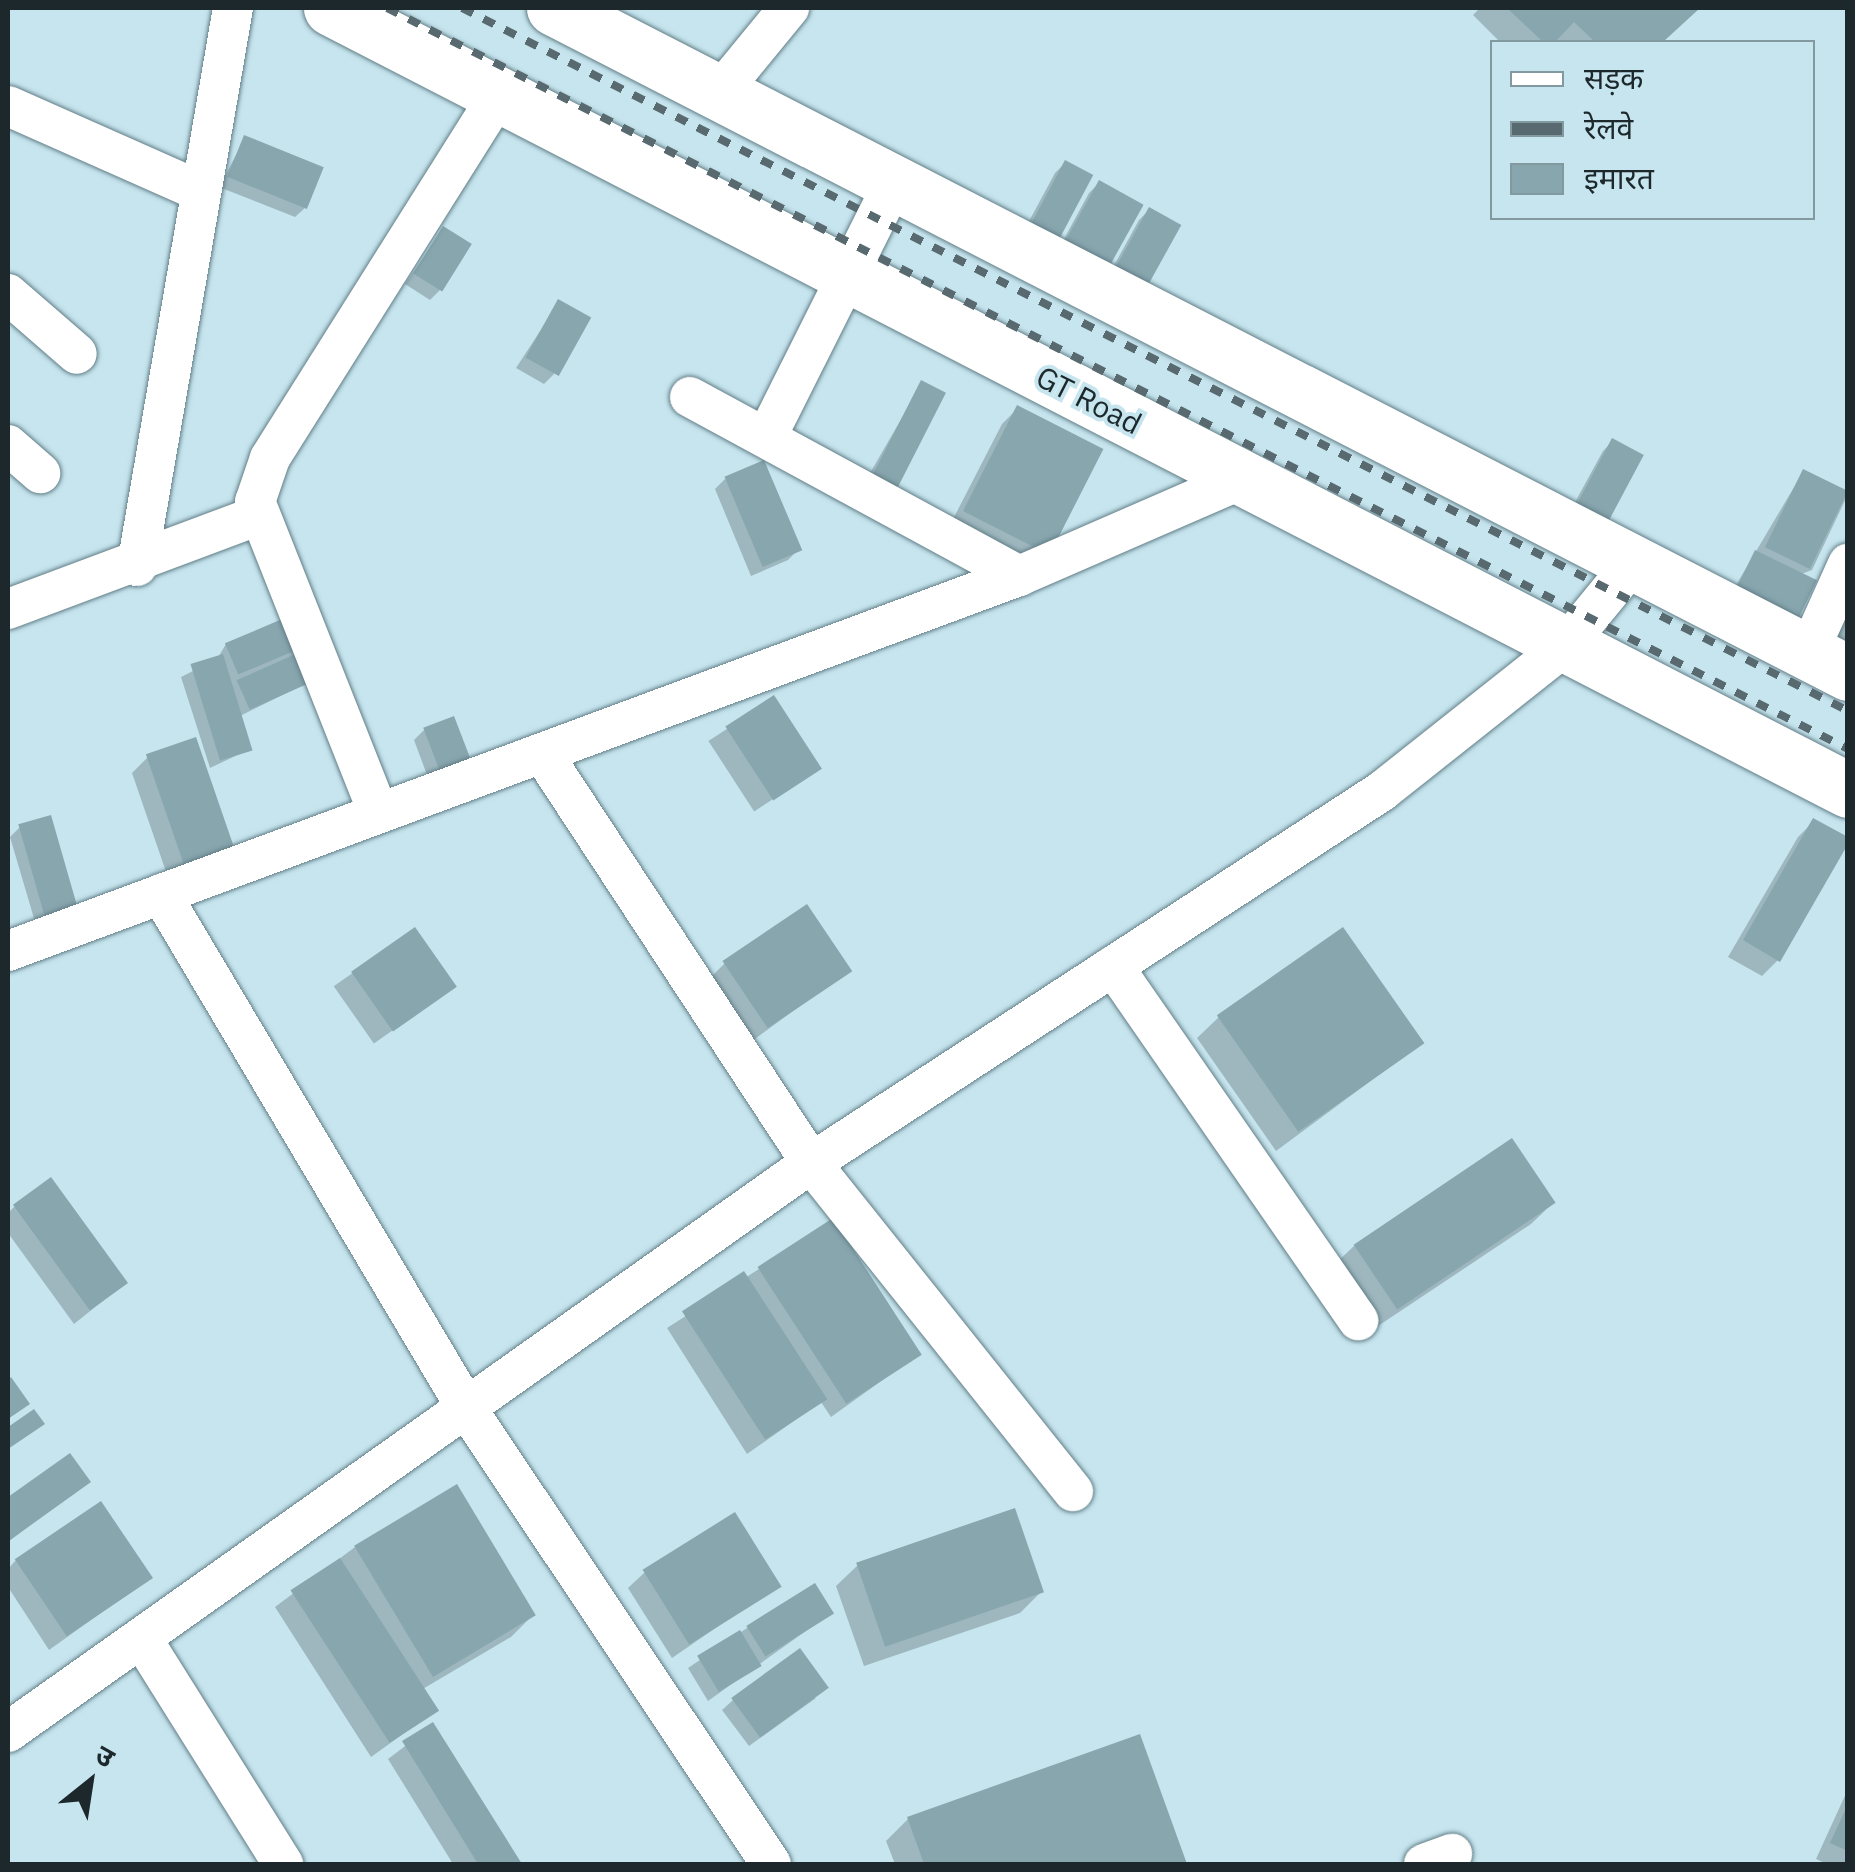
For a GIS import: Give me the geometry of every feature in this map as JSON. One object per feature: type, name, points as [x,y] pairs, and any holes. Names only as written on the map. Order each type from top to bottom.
[{"type":"highway","name":"GT Road","points":[[330,8],[1848,790]]},
{"type":"highway","points":[[554,8],[1828,663]]},
{"type":"street","points":[[137,566],[170,401],[198,190],[233,8]]},
{"type":"street","points":[[720,92],[788,8]]},
{"type":"street","points":[[378,812],[255,502],[270,458],[499,94]]},
{"type":"street","points":[[8,106],[198,190]]},
{"type":"street","points":[[767,436],[894,182]]},
{"type":"street","points":[[8,294],[77,354]]},
{"type":"street","points":[[690,398],[767,436],[1019,576]]},
{"type":"street","points":[[8,446],[40,473]]},
{"type":"street","points":[[8,951],[378,812],[544,756],[1019,576],[1242,479]]},
{"type":"street","points":[[13,599],[137,566],[259,515]]},
{"type":"street","points":[[8,1732],[812,1164],[1382,791],[1565,646],[1632,564]]},
{"type":"street","points":[[1828,663],[1848,564]]},
{"type":"street","points":[[544,756],[812,1164],[1074,1491]]},
{"type":"street","points":[[161,894],[467,1409],[771,1864]]},
{"type":"street","points":[[1114,966],[1358,1320]]},
{"type":"street","points":[[142,1639],[284,1864]]},
{"type":"building","points":[[1507,8],[1700,8],[1665,40],[1593,40],[1574,22],[1557,40],[1541,40]]},
{"type":"building","points":[[244,135],[324,167],[307,209],[227,177]]},
{"type":"building","points":[[1065,160],[1093,175],[1058,242],[1029,227]]},
{"type":"building","points":[[1099,180],[1144,205],[1099,285],[1054,260]]},
{"type":"building","points":[[1149,207],[1181,225],[1141,298],[1108,280]]},
{"type":"building","points":[[443,226],[472,244],[442,292],[413,273]]},
{"type":"building","points":[[558,299],[591,317],[559,376],[526,358]]},
{"type":"building","points":[[921,380],[946,393],[897,489],[872,476]]},
{"type":"building","points":[[1017,405],[1103,449],[1049,555],[963,511]]},
{"type":"building","points":[[1612,438],[1644,455],[1609,521],[1577,504]]},
{"type":"building","points":[[764,460],[802,550],[763,567],[724,477]]},
{"type":"building","points":[[1803,469],[1848,491],[1810,569],[1765,547]]},
{"type":"building","points":[[1755,550],[1817,580],[1796,622],[1734,592]]},
{"type":"building","points":[[294,614],[307,645],[238,675],[225,643]]},
{"type":"building","points":[[307,649],[320,678],[250,710],[237,680]]},
{"type":"building","points":[[223,654],[253,751],[220,761],[190,664]]},
{"type":"building","points":[[774,695],[822,769],[773,800],[725,727]]},
{"type":"building","points":[[454,716],[472,762],[441,774],[423,728]]},
{"type":"building","points":[[196,737],[239,861],[189,878],[146,754]]},
{"type":"building","points":[[51,815],[79,913],[46,922],[18,824]]},
{"type":"building","points":[[1813,818],[1848,837],[1848,844],[1780,962],[1743,940]]},
{"type":"building","points":[[807,904],[852,971],[768,1028],[722,961]]},
{"type":"building","points":[[415,927],[457,987],[393,1032],[351,972]]},
{"type":"building","points":[[1343,927],[1424,1043],[1298,1132],[1217,1015]]},
{"type":"building","points":[[1512,1138],[1556,1203],[1397,1309],[1354,1245]]},
{"type":"building","points":[[51,1177],[128,1283],[90,1311],[13,1205]]},
{"type":"building","points":[[833,1218],[922,1355],[846,1404],[758,1267]]},
{"type":"building","points":[[744,1271],[827,1399],[765,1440],[682,1311]]},
{"type":"building","points":[[11,1377],[30,1404],[8,1419],[8,1380]]},
{"type":"building","points":[[34,1409],[45,1424],[8,1449],[8,1427]]},
{"type":"building","points":[[70,1453],[91,1482],[10,1540],[8,1497]]},
{"type":"building","points":[[457,1484],[536,1615],[433,1677],[354,1546]]},
{"type":"building","points":[[101,1501],[153,1578],[67,1636],[15,1559]]},
{"type":"building","points":[[1015,1508],[1044,1592],[885,1647],[856,1563]]},
{"type":"building","points":[[735,1512],[782,1587],[689,1644],[643,1570]]},
{"type":"building","points":[[340,1558],[439,1711],[390,1743],[291,1590]]},
{"type":"building","points":[[815,1583],[834,1614],[765,1656],[746,1626]]},
{"type":"building","points":[[740,1630],[762,1666],[719,1692],[697,1656]]},
{"type":"building","points":[[800,1648],[829,1688],[760,1738],[731,1698]]},
{"type":"building","points":[[433,1722],[522,1864],[478,1864],[402,1741]]},
{"type":"building","points":[[1140,1734],[1187,1864],[924,1864],[907,1817]]},
{"type":"building","points":[[1848,1804],[1848,1851],[1830,1843]]},
{"type":"railway","points":[[387,8],[1848,749]]},
{"type":"railway","points":[[462,8],[1848,711]]}]
